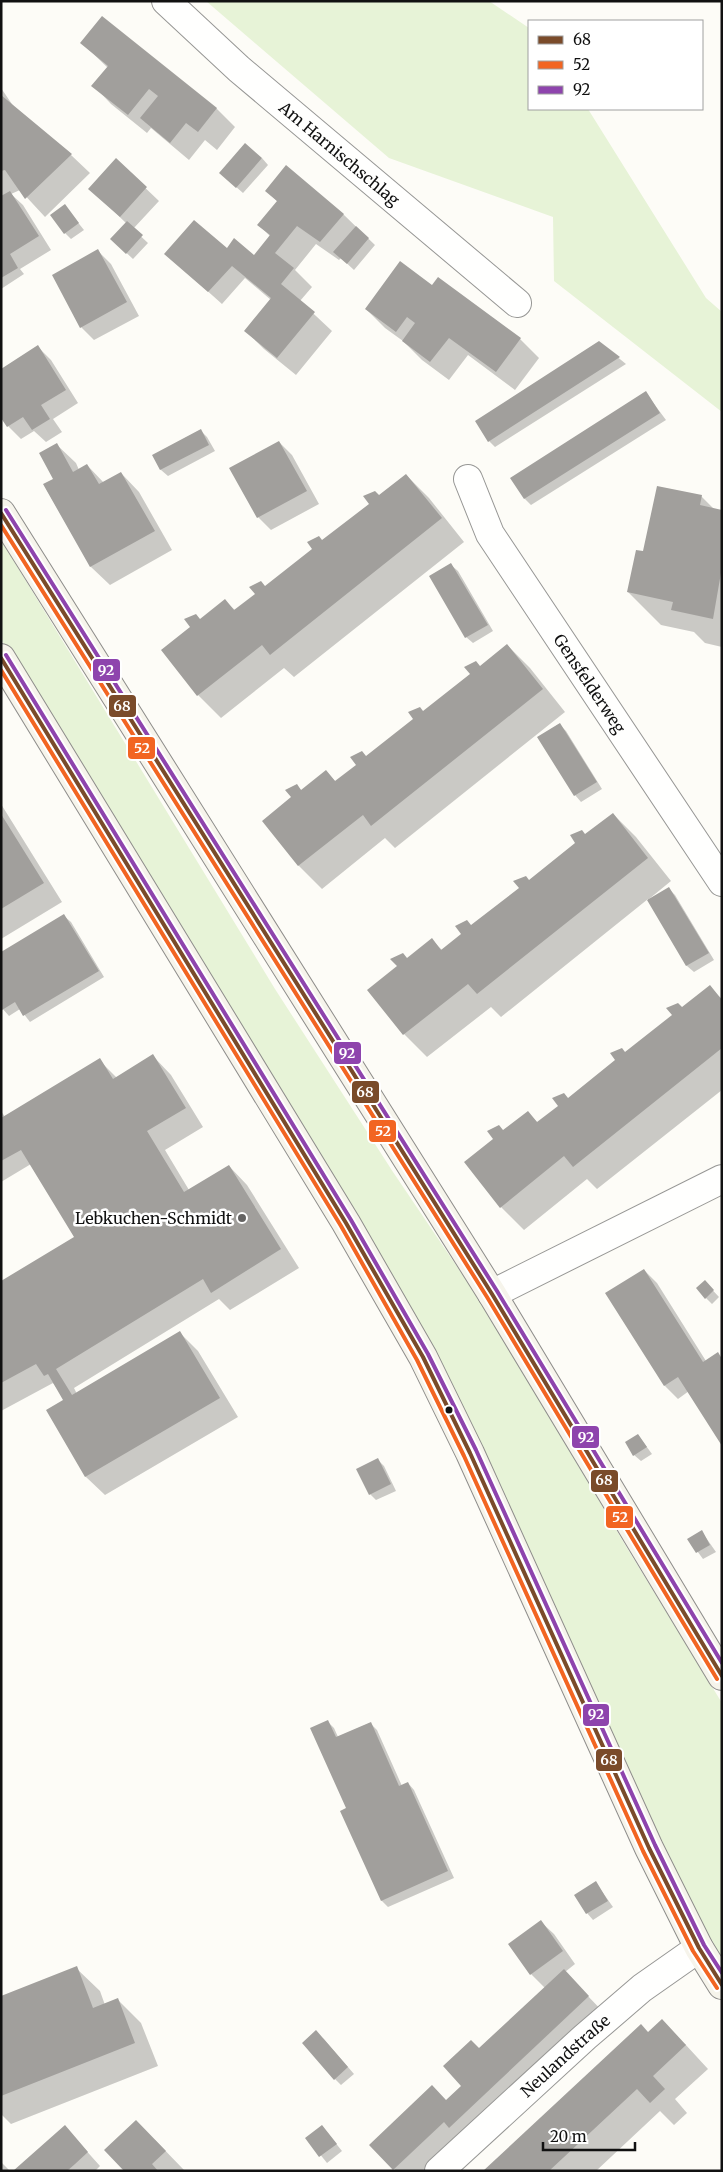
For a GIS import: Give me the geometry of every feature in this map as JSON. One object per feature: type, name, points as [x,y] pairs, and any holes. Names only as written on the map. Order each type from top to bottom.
[{"type":"main road","points":[[1,513],[492,1294],[722,1676]]},
{"type":"main road","points":[[1,658],[346,1223],[423,1357],[470,1452],[649,1848],[699,1948],[722,1985]]},
{"type":"street","name":"Am Harnischschlag","points":[[166,1],[240,69],[517,303]]},
{"type":"street","name":"Gensfelderweg","points":[[468,479],[490,534],[722,882]]},
{"type":"street","points":[[492,1294],[722,1179]]},
{"type":"street","name":"Neulandstraße","points":[[439,2171],[599,2024],[642,1988],[699,1948]]},
{"type":"green space","points":[[206,1],[489,1],[528,27],[528,110],[589,110],[706,298],[722,312],[722,412],[554,281],[553,217],[389,158]]},
{"type":"green space","points":[[1,540],[275,989],[393,1172],[485,1308],[627,1548],[722,1703],[722,1975],[473,1451],[105,811],[1,639]]},
{"type":"building","points":[[102,16],[217,108],[198,132],[186,123],[170,143],[140,118],[158,96],[149,89],[128,115],[91,86],[108,66],[80,43]]},
{"type":"building","points":[[1,95],[72,154],[25,199],[5,170],[1,171]]},
{"type":"building","points":[[245,143],[262,158],[236,188],[219,173]]},
{"type":"building","points":[[116,158],[147,187],[120,217],[88,189]]},
{"type":"building","points":[[286,165],[344,214],[320,242],[297,226],[275,253],[294,268],[281,284],[315,312],[277,358],[244,331],[271,298],[232,266],[208,292],[164,254],[194,220],[227,248],[234,238],[254,255],[270,235],[257,225],[277,201],[265,191]]},
{"type":"building","points":[[10,191],[39,236],[10,254],[18,268],[1,278],[1,196]]},
{"type":"building","points":[[65,204],[79,223],[64,234],[50,215]]},
{"type":"building","points":[[127,221],[143,235],[126,254],[110,239]]},
{"type":"building","points":[[356,226],[369,238],[347,264],[333,252]]},
{"type":"building","points":[[98,249],[127,302],[80,328],[52,275]]},
{"type":"building","points":[[400,261],[432,285],[438,277],[521,338],[496,372],[449,338],[430,362],[402,341],[415,323],[407,317],[396,332],[365,309]]},
{"type":"building","points":[[599,341],[620,357],[488,442],[475,421]]},
{"type":"building","points":[[38,345],[66,390],[41,405],[50,419],[32,430],[23,417],[7,427],[1,418],[1,369]]},
{"type":"building","points":[[646,391],[660,413],[524,499],[510,478]]},
{"type":"building","points":[[201,429],[209,445],[160,470],[152,455]]},
{"type":"building","points":[[279,441],[307,491],[257,518],[229,468]]},
{"type":"building","points":[[57,443],[73,472],[87,464],[99,484],[121,472],[155,531],[90,567],[43,484],[53,479],[39,453]]},
{"type":"building","points":[[406,474],[442,518],[270,655],[262,645],[197,696],[161,650],[190,627],[184,619],[196,614],[200,619],[225,599],[234,610],[255,594],[249,587],[261,581],[265,586],[312,549],[307,542],[319,536],[322,540],[369,504],[363,496],[375,491],[379,495]]},
{"type":"building","points":[[657,486],[702,495],[700,505],[722,510],[722,567],[713,619],[671,610],[673,602],[627,592],[636,550],[643,551]]},
{"type":"building","points":[[451,563],[488,625],[465,638],[429,576]]},
{"type":"building","points":[[507,644],[543,689],[371,826],[363,815],[298,866],[262,821],[291,797],[285,790],[297,784],[301,790],[326,770],[335,781],[356,765],[350,757],[362,751],[366,756],[413,719],[408,712],[420,707],[423,711],[470,674],[464,667],[476,661],[480,666]]},
{"type":"building","points":[[560,723],[597,782],[574,796],[537,737]]},
{"type":"building","points":[[613,813],[648,858],[477,994],[468,984],[403,1035],[367,990],[397,966],[390,959],[403,953],[407,958],[432,938],[441,950],[461,934],[455,926],[467,920],[471,925],[519,888],[513,881],[526,876],[529,880],[575,843],[570,835],[582,830],[585,834]]},
{"type":"building","points":[[1,814],[44,883],[1,909]]},
{"type":"building","points":[[669,887],[709,953],[686,966],[647,900]]},
{"type":"building","points":[[64,914],[99,971],[23,1016],[15,1002],[2,1010],[1,952]]},
{"type":"building","points":[[710,985],[722,1000],[722,1048],[573,1167],[564,1156],[500,1208],[464,1162],[493,1139],[487,1131],[499,1125],[503,1130],[528,1111],[537,1122],[558,1106],[552,1098],[564,1093],[568,1098],[615,1060],[610,1053],[622,1048],[625,1052],[672,1015],[666,1008],[678,1003],[682,1007]]},
{"type":"building","points":[[153,1054],[186,1108],[147,1131],[184,1192],[229,1165],[281,1249],[211,1293],[203,1279],[56,1369],[72,1395],[180,1331],[220,1398],[85,1477],[46,1410],[63,1400],[48,1374],[44,1376],[36,1364],[1,1383],[1,1281],[74,1237],[21,1150],[1,1161],[1,1118],[100,1058],[113,1079]]},
{"type":"building","points":[[644,1269],[703,1362],[718,1352],[722,1359],[722,1446],[678,1377],[664,1386],[605,1293]]},
{"type":"building","points":[[705,1280],[714,1290],[705,1299],[696,1288]]},
{"type":"building","points":[[638,1434],[647,1447],[633,1456],[625,1442]]},
{"type":"building","points":[[378,1458],[391,1484],[369,1495],[356,1469]]},
{"type":"building","points":[[702,1530],[710,1545],[696,1553],[687,1539]]},
{"type":"building","points":[[328,1720],[336,1737],[371,1722],[399,1786],[408,1782],[448,1871],[381,1901],[340,1811],[346,1808],[310,1728]]},
{"type":"building","points":[[596,1881],[608,1901],[586,1914],[574,1895]]},
{"type":"building","points":[[541,1920],[563,1951],[530,1975],[508,1944]]},
{"type":"building","points":[[77,1966],[93,2008],[118,1998],[135,2043],[1,2096],[1,1996]]},
{"type":"building","points":[[564,1969],[589,1996],[449,2128],[444,2122],[393,2170],[369,2145],[432,2085],[446,2100],[461,2086],[443,2066],[471,2040],[479,2048]]},
{"type":"building","points":[[662,2019],[686,2045],[653,2076],[665,2089],[650,2103],[637,2089],[549,2171],[483,2171],[641,2024],[648,2032]]},
{"type":"building","points":[[316,2030],[348,2067],[334,2080],[302,2043]]},
{"type":"building","points":[[136,2120],[166,2151],[152,2164],[158,2171],[124,2171],[104,2150]]},
{"type":"building","points":[[65,2125],[88,2152],[75,2164],[67,2171],[13,2171]]},
{"type":"building","points":[[322,2125],[337,2144],[319,2157],[305,2138]]},
{"type":"transit line","name":"92","points":[[6,510],[497,1291],[722,1663]]},
{"type":"transit line","name":"68","points":[[1,513],[492,1294],[722,1676]]},
{"type":"transit line","name":"52","points":[[1,525],[487,1297],[717,1679]]},
{"type":"transit line","name":"92","points":[[6,655],[351,1220],[428,1354],[476,1450],[655,1845],[704,1945],[722,1973]]},
{"type":"transit line","name":"68","points":[[1,658],[346,1223],[423,1357],[470,1453],[649,1848],[699,1948],[722,1985]]},
{"type":"transit line","name":"52","points":[[1,670],[341,1226],[417,1360],[464,1456],[643,1851],[693,1951],[717,1988]]},
{"type":"place","name":"Lebkuchen-Schmidt","points":[[242,1218]]}]
